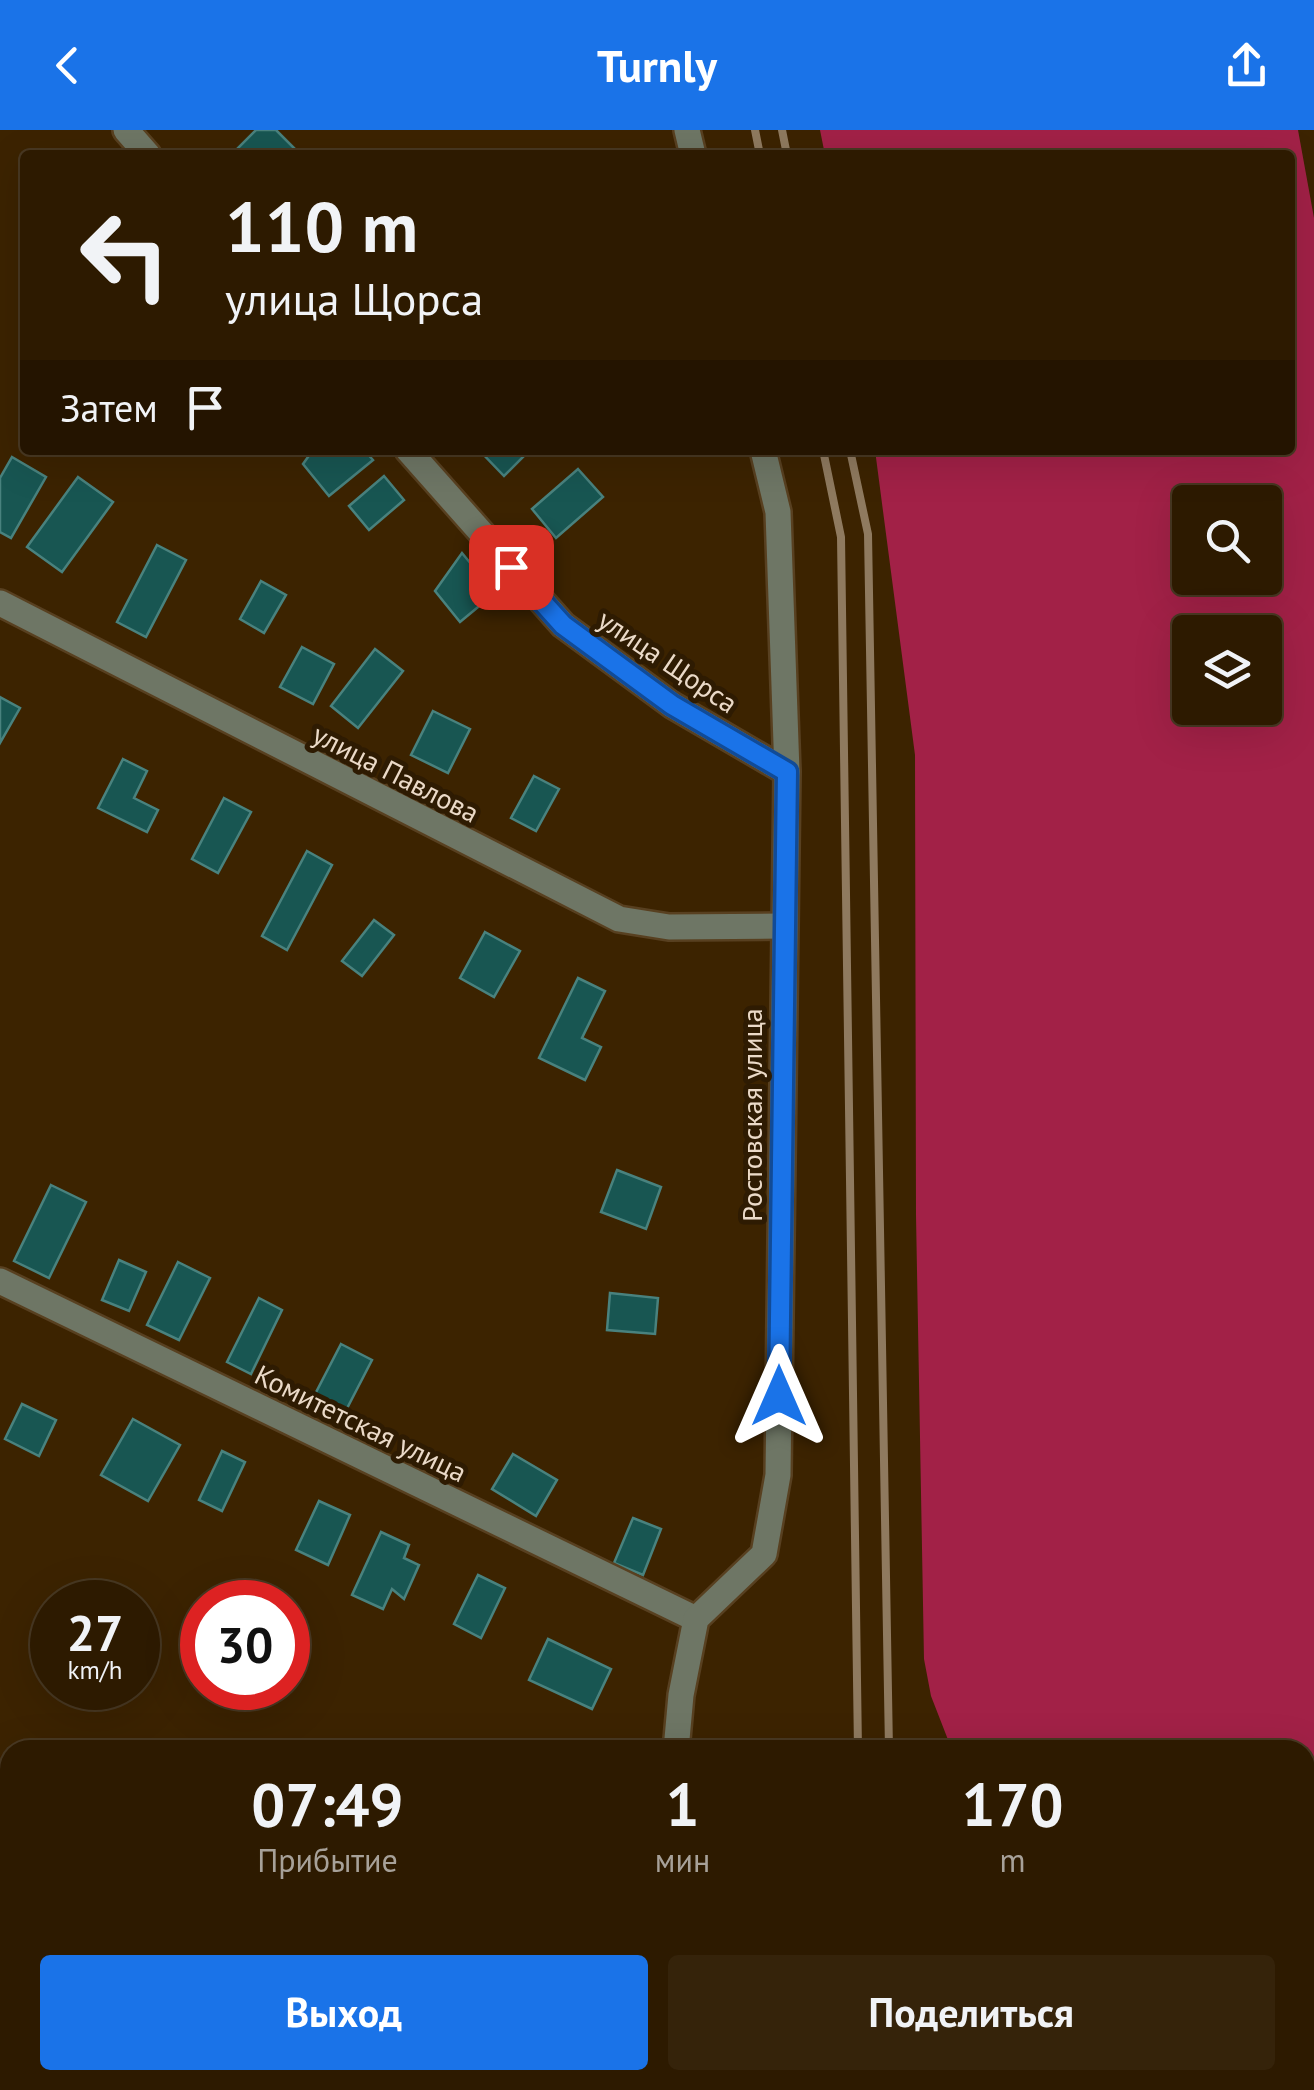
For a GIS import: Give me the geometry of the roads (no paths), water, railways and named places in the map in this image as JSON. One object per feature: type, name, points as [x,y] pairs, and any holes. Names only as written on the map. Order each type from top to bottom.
[{"type":"street","points":[[126,130],[144,150]]},
{"type":"street","name":"улица Щорса","points":[[412,455],[563,625],[672,705],[787,772]]},
{"type":"street","name":"Ростовская улица","points":[[696,1619],[764,1554],[778,1474],[787,772],[778,512],[764,455]]},
{"type":"street","name":"улица Павлова","points":[[0,603],[619,919],[670,927],[783,926]]},
{"type":"street","name":"Комитетская улица","points":[[0,1281],[696,1619]]},
{"type":"street","points":[[677,1740],[696,1619]]},
{"type":"railway","points":[[755,130],[759,150]]},
{"type":"railway","points":[[782,130],[786,150]]},
{"type":"railway","points":[[824,455],[841,537],[858,1740]]},
{"type":"railway","points":[[851,455],[868,534],[889,1740]]}]
